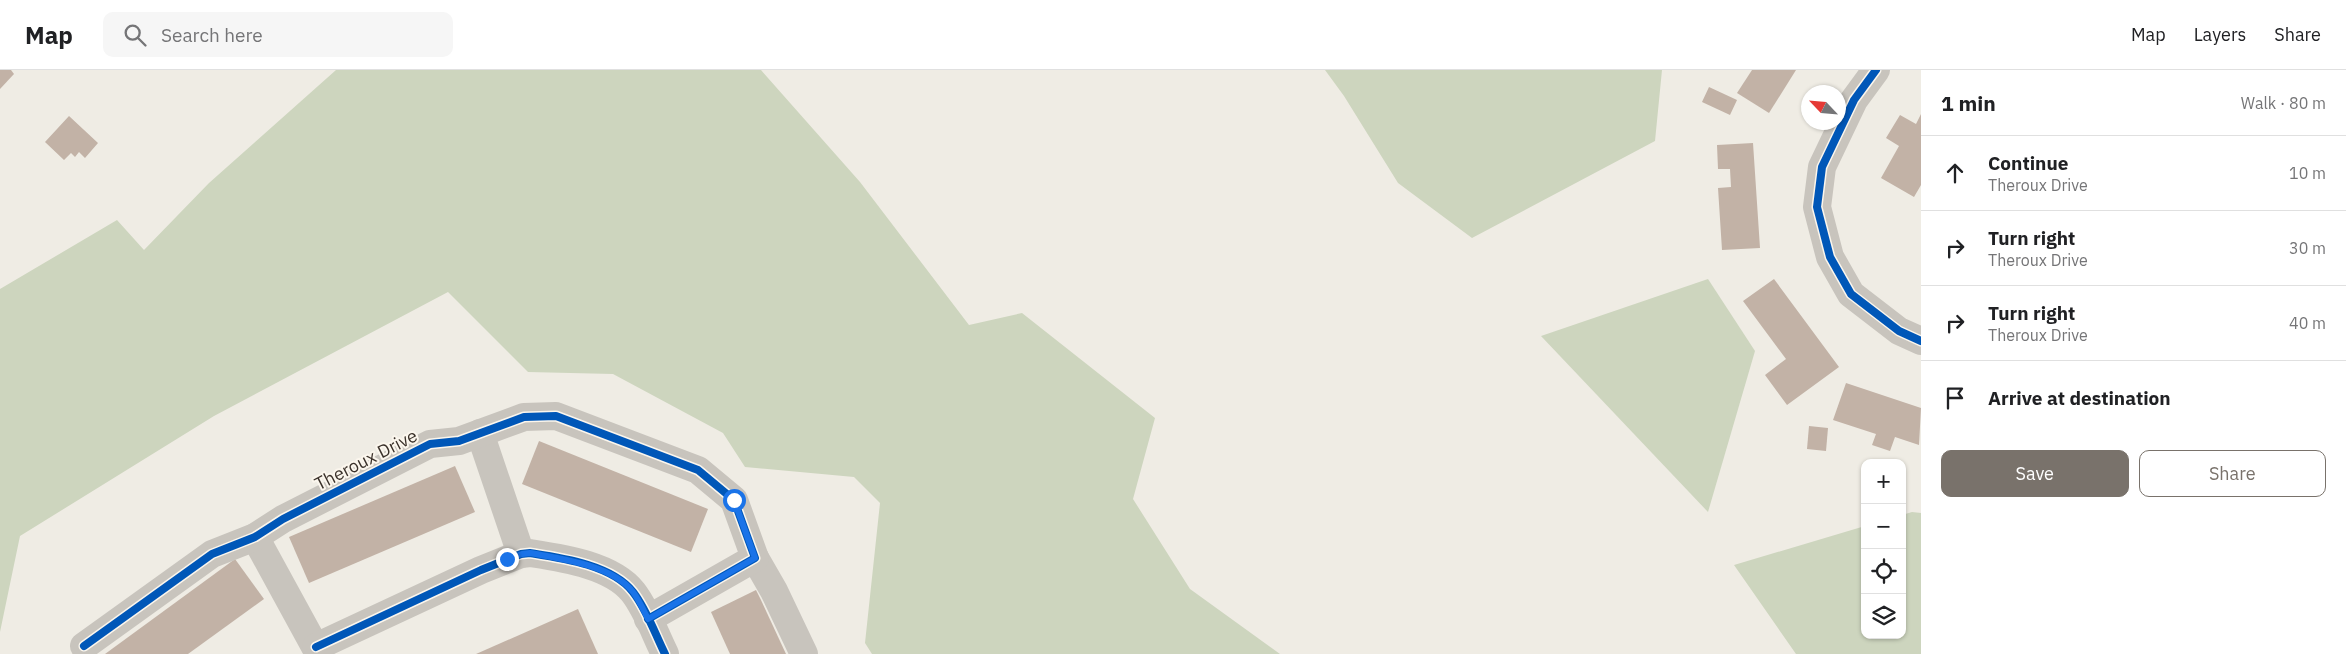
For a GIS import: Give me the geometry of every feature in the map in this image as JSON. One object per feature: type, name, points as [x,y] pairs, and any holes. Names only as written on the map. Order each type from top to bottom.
[{"type":"street","points":[[1876,70],[1854,100],[1822,167],[1818,206],[1830,257],[1851,294],[1899,331],[1921,341]]},
{"type":"street","name":"Theroux Drive","points":[[84,646],[212,554],[255,537],[283,519],[430,444],[459,441],[524,417],[556,416],[698,470],[734,500],[755,558],[804,654]]},
{"type":"street","points":[[480,433],[522,554]]},
{"type":"street","points":[[255,537],[318,651],[481,570],[522,554],[539,555],[609,573],[623,582],[633,592],[665,654]]},
{"type":"street","points":[[648,619],[755,558]]},
{"type":"green space","points":[[336,70],[761,70],[860,182],[969,325],[1022,313],[1155,418],[1133,499],[1190,589],[1280,654],[872,654],[865,643],[880,503],[854,477],[745,467],[723,433],[613,374],[528,372],[448,292],[214,416],[20,536],[0,632],[0,289],[117,220],[144,250],[209,183]]},
{"type":"green space","points":[[1325,70],[1662,70],[1655,141],[1472,238],[1398,183],[1344,96]]},
{"type":"green space","points":[[1708,279],[1755,351],[1708,512],[1541,336]]},
{"type":"green space","points":[[1921,513],[1921,654],[1796,654],[1734,565],[1861,527],[1861,639],[1906,639],[1906,514]]},
{"type":"building","points":[[0,70],[11,70],[14,74],[0,89]]},
{"type":"building","points":[[1752,70],[1796,70],[1769,113],[1737,93]]},
{"type":"building","points":[[1709,87],[1737,100],[1730,115],[1702,102]]},
{"type":"building","points":[[1921,114],[1921,185],[1914,197],[1881,178],[1899,146],[1886,138],[1900,115],[1916,124]]},
{"type":"building","points":[[69,116],[98,143],[85,158],[79,152],[75,157],[71,153],[64,160],[45,142]]},
{"type":"building","points":[[1753,143],[1760,248],[1722,250],[1718,188],[1731,187],[1730,169],[1718,169],[1717,145]]},
{"type":"building","points":[[1774,279],[1839,367],[1787,405],[1765,375],[1786,359],[1743,301]]},
{"type":"building","points":[[1846,383],[1921,408],[1919,445],[1895,437],[1890,451],[1872,445],[1876,434],[1833,420]]},
{"type":"building","points":[[1809,426],[1828,428],[1826,451],[1807,449]]},
{"type":"building","points":[[539,441],[708,509],[691,552],[522,484]]},
{"type":"building","points":[[455,466],[475,512],[309,583],[289,537]]},
{"type":"building","points":[[235,559],[264,599],[188,654],[105,654]]},
{"type":"building","points":[[756,590],[786,654],[730,654],[711,612]]},
{"type":"building","points":[[578,609],[598,654],[476,654]]},
{"type":"cycle path","points":[[1876,70],[1854,100],[1822,167],[1817,207],[1830,257],[1851,294],[1899,331],[1921,341]]},
{"type":"cycle path","points":[[84,646],[212,554],[255,537],[283,519],[430,444],[459,441],[524,417],[556,416],[698,470],[734,500],[755,558],[648,619]]},
{"type":"cycle path","points":[[316,647],[481,570],[521,554],[530,553],[586,564],[613,575],[624,583],[633,592],[642,606],[665,654]]},
{"type":"route","points":[[507,559],[530,553],[609,573],[623,582],[633,592],[648,619],[755,558],[734,500]]}]
